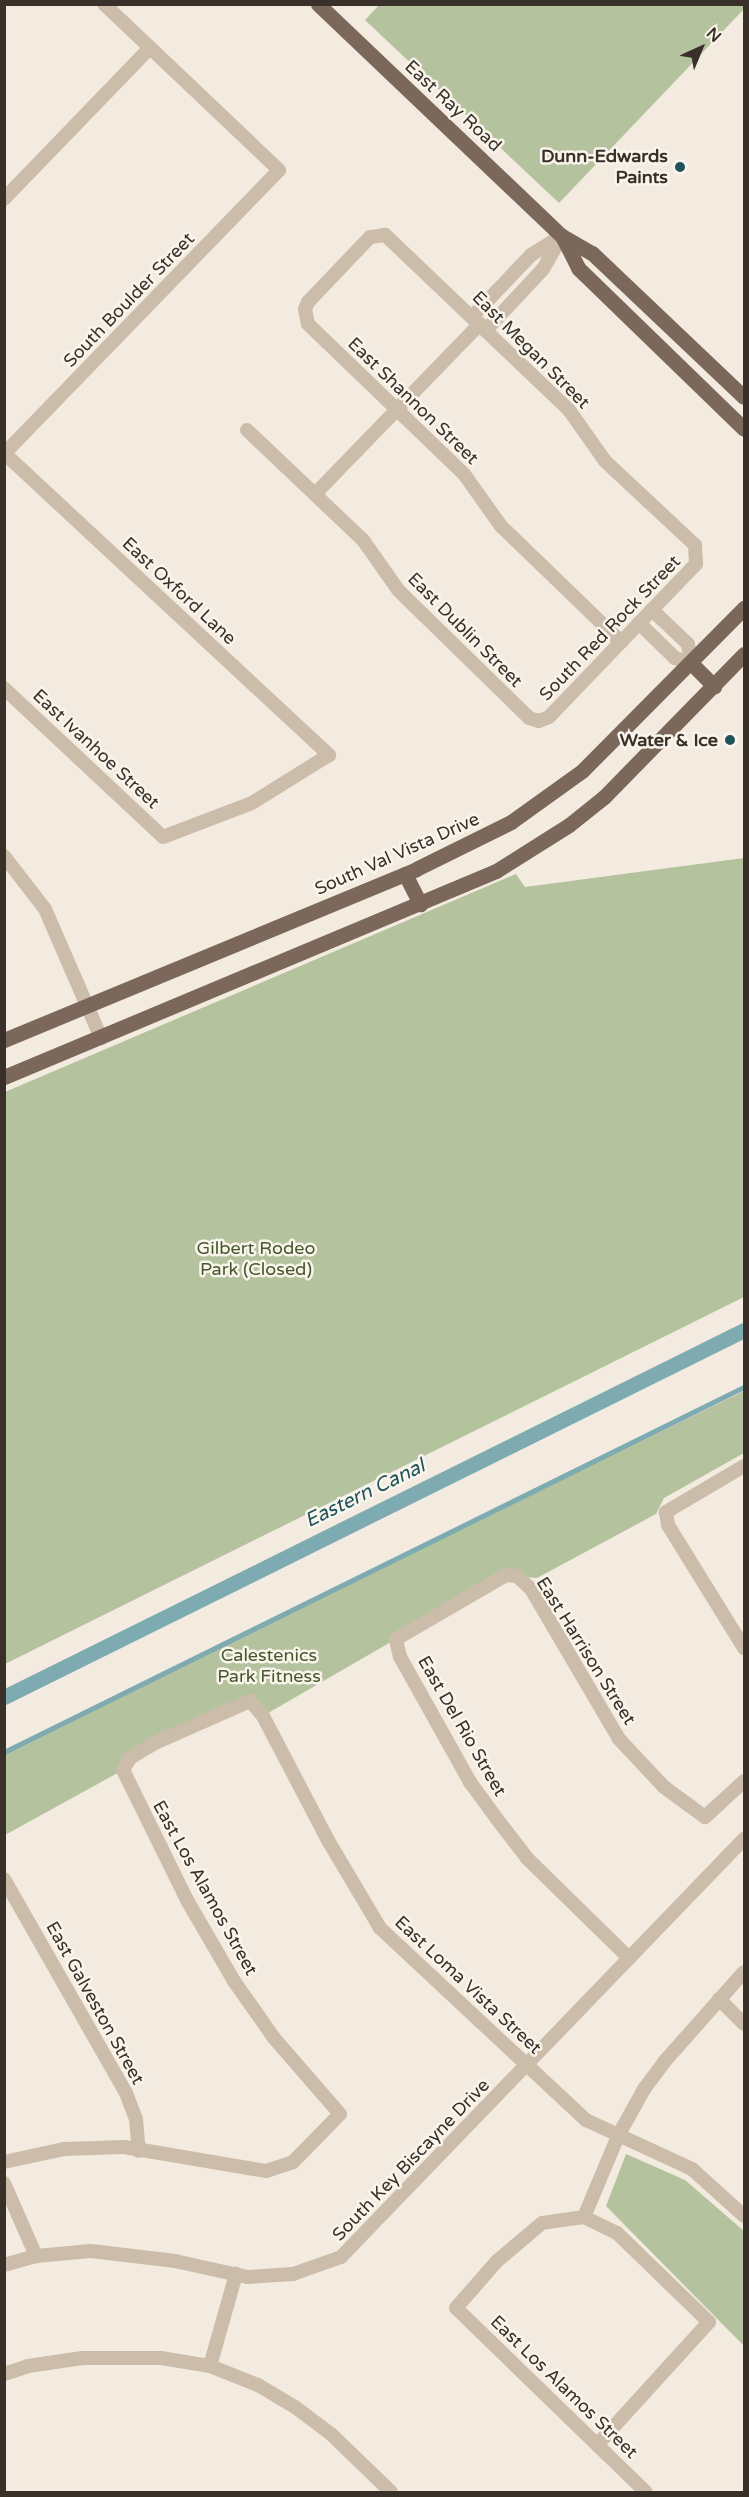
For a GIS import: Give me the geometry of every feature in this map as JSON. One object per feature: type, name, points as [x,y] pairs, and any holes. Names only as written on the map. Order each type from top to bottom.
[{"type":"main road","name":"East Ray Road","points":[[318,4],[562,236],[592,253],[744,397]]},
{"type":"main road","name":"East Ray Road","points":[[562,236],[578,268],[744,429]]},
{"type":"main road","name":"South Val Vista Drive","points":[[4,1040],[88,1007],[481,840],[547,798],[590,763],[744,608]]},
{"type":"main road","points":[[4,1077],[496,871],[569,825],[604,797],[744,654]]},
{"type":"main road","points":[[691,663],[714,686]]},
{"type":"main road","points":[[405,874],[420,904]]},
{"type":"street","points":[[4,199],[150,48],[104,4]]},
{"type":"street","name":"South Boulder Street","points":[[5,454],[279,170],[150,48]]},
{"type":"street","points":[[479,324],[531,255],[562,236]]},
{"type":"street","points":[[315,494],[479,324],[543,269],[562,236]]},
{"type":"street","name":"East Megan Street","points":[[305,317],[308,302],[370,237],[391,239],[570,410],[605,461],[695,545],[698,553]]},
{"type":"street","name":"East Shannon Street","points":[[305,317],[308,324],[464,474],[501,526],[621,642]]},
{"type":"street","name":"East Dublin Street","points":[[247,430],[363,540],[399,591],[529,718],[539,721]]},
{"type":"street","name":"East Oxford Lane","points":[[5,454],[329,754],[252,803],[163,837]]},
{"type":"street","name":"South Red Rock Street","points":[[539,721],[549,717],[696,564],[698,553]]},
{"type":"street","points":[[639,624],[675,658],[691,663],[688,644],[652,609]]},
{"type":"street","name":"East Ivanhoe Street","points":[[4,688],[163,837]]},
{"type":"street","points":[[4,856],[45,909],[101,1038]]},
{"type":"street","points":[[744,1467],[666,1512],[668,1525],[744,1648]]},
{"type":"street","name":"East Harrison Street","points":[[396,1638],[506,1575],[516,1576],[531,1589],[619,1739],[664,1787],[705,1817],[744,1781]]},
{"type":"street","name":"East Del Rio Street","points":[[396,1638],[400,1658],[458,1761],[496,1819],[527,1858],[629,1958]]},
{"type":"street","name":"East Loma Vista Street","points":[[130,1758],[250,1701],[263,1716],[329,1842],[380,1928],[586,2120],[692,2169],[744,2216]]},
{"type":"street","name":"East Los Alamos Street","points":[[130,1758],[123,1770],[128,1784],[188,1902],[234,1981],[274,2038],[340,2114],[293,2162],[266,2171],[139,2151]]},
{"type":"street","name":"South Key Biscayne Drive","points":[[4,2265],[36,2256],[91,2251],[207,2266],[236,2274],[293,2274],[341,2257],[744,1839]]},
{"type":"street","name":"East Galveston Street","points":[[4,1879],[126,2093],[136,2119],[139,2151]]},
{"type":"street","points":[[597,2445],[709,2322],[616,2233],[584,2217],[618,2136],[664,2061],[744,1972]]},
{"type":"street","points":[[719,2000],[744,2024]]},
{"type":"street","points":[[4,2162],[64,2150],[124,2147],[139,2151]]},
{"type":"street","points":[[4,2183],[36,2256]]},
{"type":"street","name":"East Los Alamos Street","points":[[584,2217],[542,2223],[497,2260],[456,2308],[646,2493]]},
{"type":"street","points":[[210,2367],[236,2274]]},
{"type":"street","points":[[4,2374],[28,2366],[82,2358],[161,2358],[210,2367],[258,2385],[295,2407],[331,2434],[391,2493]]},
{"type":"green space","points":[[380,4],[744,4],[744,9],[559,203],[365,20]]},
{"type":"green space","name":"Gilbert Rodeo Park (Closed)","points":[[744,858],[744,1297],[5,1664],[5,1092],[516,874],[525,887]]},
{"type":"green space","name":"Calestenics Park Fitness","points":[[744,1391],[744,1453],[664,1498],[656,1514],[537,1578],[517,1576],[396,1639],[263,1716],[250,1701],[157,1742],[123,1770],[5,1835],[5,1751]]},
{"type":"green space","points":[[626,2154],[685,2180],[744,2231],[744,2346],[606,2206]]},
{"type":"waterway","name":"Eastern Canal","points":[[4,1697],[744,1330]]},
{"type":"waterway","points":[[4,1752],[744,1387]]},
{"type":"place","name":"Dunn-Edwards Paints","points":[[680,167]]},
{"type":"place","name":"Water & Ice","points":[[730,740]]}]
